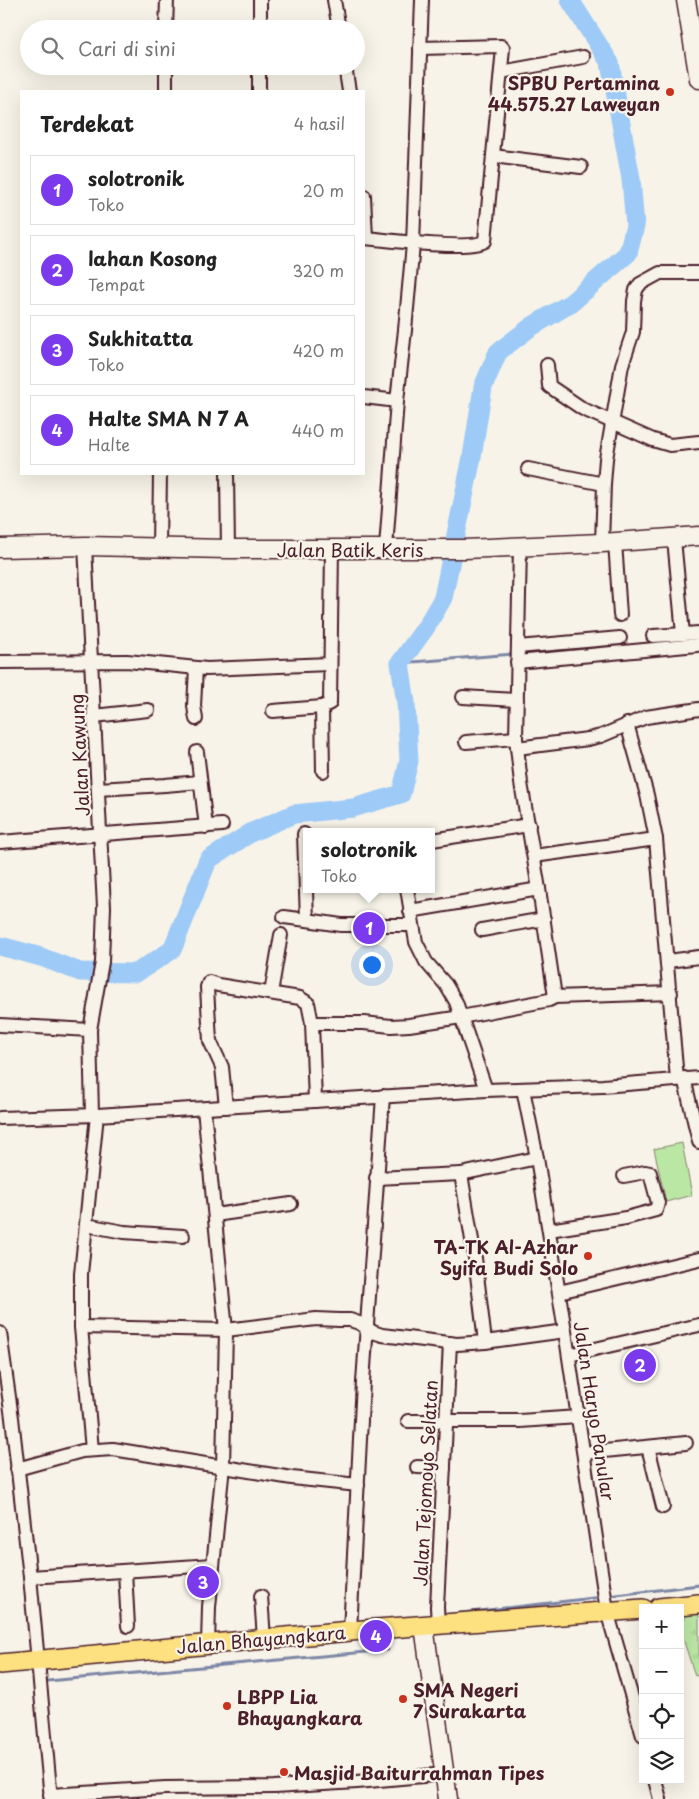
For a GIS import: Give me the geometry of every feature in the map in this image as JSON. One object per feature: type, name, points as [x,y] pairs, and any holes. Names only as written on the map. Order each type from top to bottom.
[{"type":"main road","points":[[684,1606],[699,1604]]},
{"type":"main road","name":"Jalan Bhayangkara","points":[[0,1664],[350,1631],[434,1620],[607,1606],[639,1609]]},
{"type":"street","points":[[166,0],[166,20]]},
{"type":"street","points":[[260,0],[260,20]]},
{"type":"street","points":[[334,0],[337,20]]},
{"type":"street","points":[[386,548],[396,401],[413,244],[422,0]]},
{"type":"street","points":[[686,0],[696,38],[699,79]]},
{"type":"street","points":[[365,238],[413,244],[481,244],[485,241],[503,50],[501,46],[420,48]]},
{"type":"street","points":[[501,72],[583,57]]},
{"type":"street","points":[[166,75],[166,90]]},
{"type":"street","points":[[259,90],[260,75]]},
{"type":"street","points":[[346,75],[349,90]]},
{"type":"street","points":[[493,156],[581,167]]},
{"type":"street","points":[[620,614],[609,543],[604,484],[606,459],[614,422],[622,366],[633,332],[634,301],[638,286],[650,277],[660,273],[699,273]]},
{"type":"street","points":[[547,365],[550,386],[583,409],[662,443],[681,445],[699,442]]},
{"type":"street","points":[[365,397],[396,401]]},
{"type":"street","points":[[528,469],[604,484]]},
{"type":"street","points":[[159,548],[160,475]]},
{"type":"street","points":[[226,475],[228,549]]},
{"type":"street","name":"Jalan Batik Keris","points":[[0,548],[85,546],[228,549],[465,549],[609,543],[699,536]]},
{"type":"street","points":[[674,539],[695,640]]},
{"type":"street","name":"Jalan Kawung","points":[[85,546],[100,835],[104,873],[102,962],[90,1030],[94,1115],[81,1274],[81,1327],[92,1450]]},
{"type":"street","points":[[520,547],[517,743],[555,997]]},
{"type":"street","points":[[273,711],[322,707],[329,704],[331,700],[332,549]]},
{"type":"street","points":[[653,636],[695,640]]},
{"type":"street","points":[[518,655],[620,638]]},
{"type":"street","points":[[518,655],[695,640]]},
{"type":"street","points":[[0,662],[143,662],[208,669],[330,664]]},
{"type":"street","points":[[196,668],[194,706],[196,719]]},
{"type":"street","points":[[463,697],[517,700]]},
{"type":"street","points":[[322,707],[323,771]]},
{"type":"street","points":[[466,742],[517,743],[588,739],[601,736],[646,716],[699,708]]},
{"type":"street","points":[[94,716],[148,710]]},
{"type":"street","points":[[627,724],[647,795],[656,839],[680,1078],[699,1142]]},
{"type":"street","points":[[197,752],[206,827]]},
{"type":"street","points":[[98,789],[200,782]]},
{"type":"street","points":[[0,842],[222,825]]},
{"type":"street","points":[[435,840],[529,825]]},
{"type":"street","points":[[534,856],[656,839]]},
{"type":"street","points":[[410,911],[539,889]]},
{"type":"street","points":[[307,893],[307,920]]},
{"type":"street","points":[[408,893],[412,925],[421,954],[451,992],[486,1090]]},
{"type":"street","points":[[284,917],[341,925],[412,925]]},
{"type":"street","points":[[482,930],[544,919]]},
{"type":"street","points":[[271,993],[281,935]]},
{"type":"street","points":[[668,961],[699,957]]},
{"type":"street","points":[[226,1107],[222,1066],[210,1041],[207,982],[305,999],[310,1008],[312,1023],[315,1101]]},
{"type":"street","points":[[312,1023],[364,1023],[391,1026],[461,1017],[549,1000],[555,997],[670,993]]},
{"type":"street","points":[[0,1025],[90,1030]]},
{"type":"street","points":[[0,1118],[204,1109],[486,1090],[603,1086],[680,1078],[699,1078]]},
{"type":"street","name":"Jalan Haryo Panular","points":[[523,1088],[549,1230],[607,1606],[639,1722]]},
{"type":"street","points":[[350,1631],[366,1328],[383,1096]]},
{"type":"street","points":[[204,1109],[226,1330],[223,1466],[213,1565],[208,1644]]},
{"type":"street","points":[[376,1178],[461,1174],[537,1158]]},
{"type":"street","points":[[549,1230],[626,1218],[656,1210],[658,1203],[650,1173],[624,1176]]},
{"type":"street","points":[[461,1174],[485,1342]]},
{"type":"street","points":[[215,1215],[291,1204]]},
{"type":"street","points":[[86,1225],[124,1232],[184,1236]]},
{"type":"street","points":[[559,1292],[699,1259]]},
{"type":"street","points":[[81,1327],[226,1330],[316,1319],[350,1320],[382,1335],[450,1343],[485,1342],[565,1331]]},
{"type":"street","points":[[569,1355],[699,1325]]},
{"type":"street","points":[[0,1333],[6,1419],[17,1469],[30,1577],[50,1797],[274,1793],[357,1782],[444,1774]]},
{"type":"street","name":"Jalan Tejomoyo Selatan","points":[[434,1620],[450,1343]]},
{"type":"street","points":[[408,1422],[520,1421],[578,1417]]},
{"type":"street","points":[[584,1453],[686,1443]]},
{"type":"street","points":[[648,1447],[663,1506]]},
{"type":"street","points":[[17,1469],[92,1450],[113,1450],[292,1478],[358,1485]]},
{"type":"street","points":[[416,1467],[444,1468]]},
{"type":"street","points":[[30,1577],[213,1565]]},
{"type":"street","points":[[125,1571],[128,1626]]},
{"type":"street","points":[[261,1596],[264,1639]]},
{"type":"street","points":[[434,1620],[444,1774],[448,1799]]},
{"type":"street","points":[[656,1784],[660,1799]]},
{"type":"green space","points":[[682,1143],[692,1195],[666,1202],[654,1149]]},
{"type":"green space","points":[[699,1604],[699,1675],[695,1676],[684,1642],[684,1607]]},
{"type":"waterway","points":[[0,946],[41,957],[80,972],[136,973],[172,950],[208,860],[252,832],[294,814],[353,808],[401,794],[409,761],[406,703],[400,663],[426,627],[443,598],[472,457],[483,387],[498,352],[531,327],[571,303],[628,253],[635,226],[631,179],[610,63],[570,0]]},
{"type":"waterway","points":[[520,654],[594,649]]},
{"type":"waterway","points":[[400,663],[514,654]]},
{"type":"waterway","points":[[608,1596],[699,1585]]},
{"type":"waterway","points":[[444,1615],[602,1597]]},
{"type":"waterway","points":[[48,1681],[388,1650]]},
{"type":"place","name":"SPBU Pertamina 44.575.27 Laweyan","points":[[670,92]]},
{"type":"place","name":"solotronik","points":[[369,928]]},
{"type":"place","name":"TA-TK Al-Azhar Syifa Budi Solo","points":[[588,1256]]},
{"type":"place","name":"lahan Kosong","points":[[640,1365]]},
{"type":"place","name":"Sukhitatta","points":[[203,1582]]},
{"type":"place","name":"Halte SMA N 7 A","points":[[376,1636]]},
{"type":"place","name":"SMA Negeri 7 Surakarta","points":[[403,1699]]},
{"type":"place","name":"LBPP Lia Bhayangkara","points":[[227,1706]]},
{"type":"place","name":"Masjid Baiturrahman Tipes","points":[[284,1772]]}]
